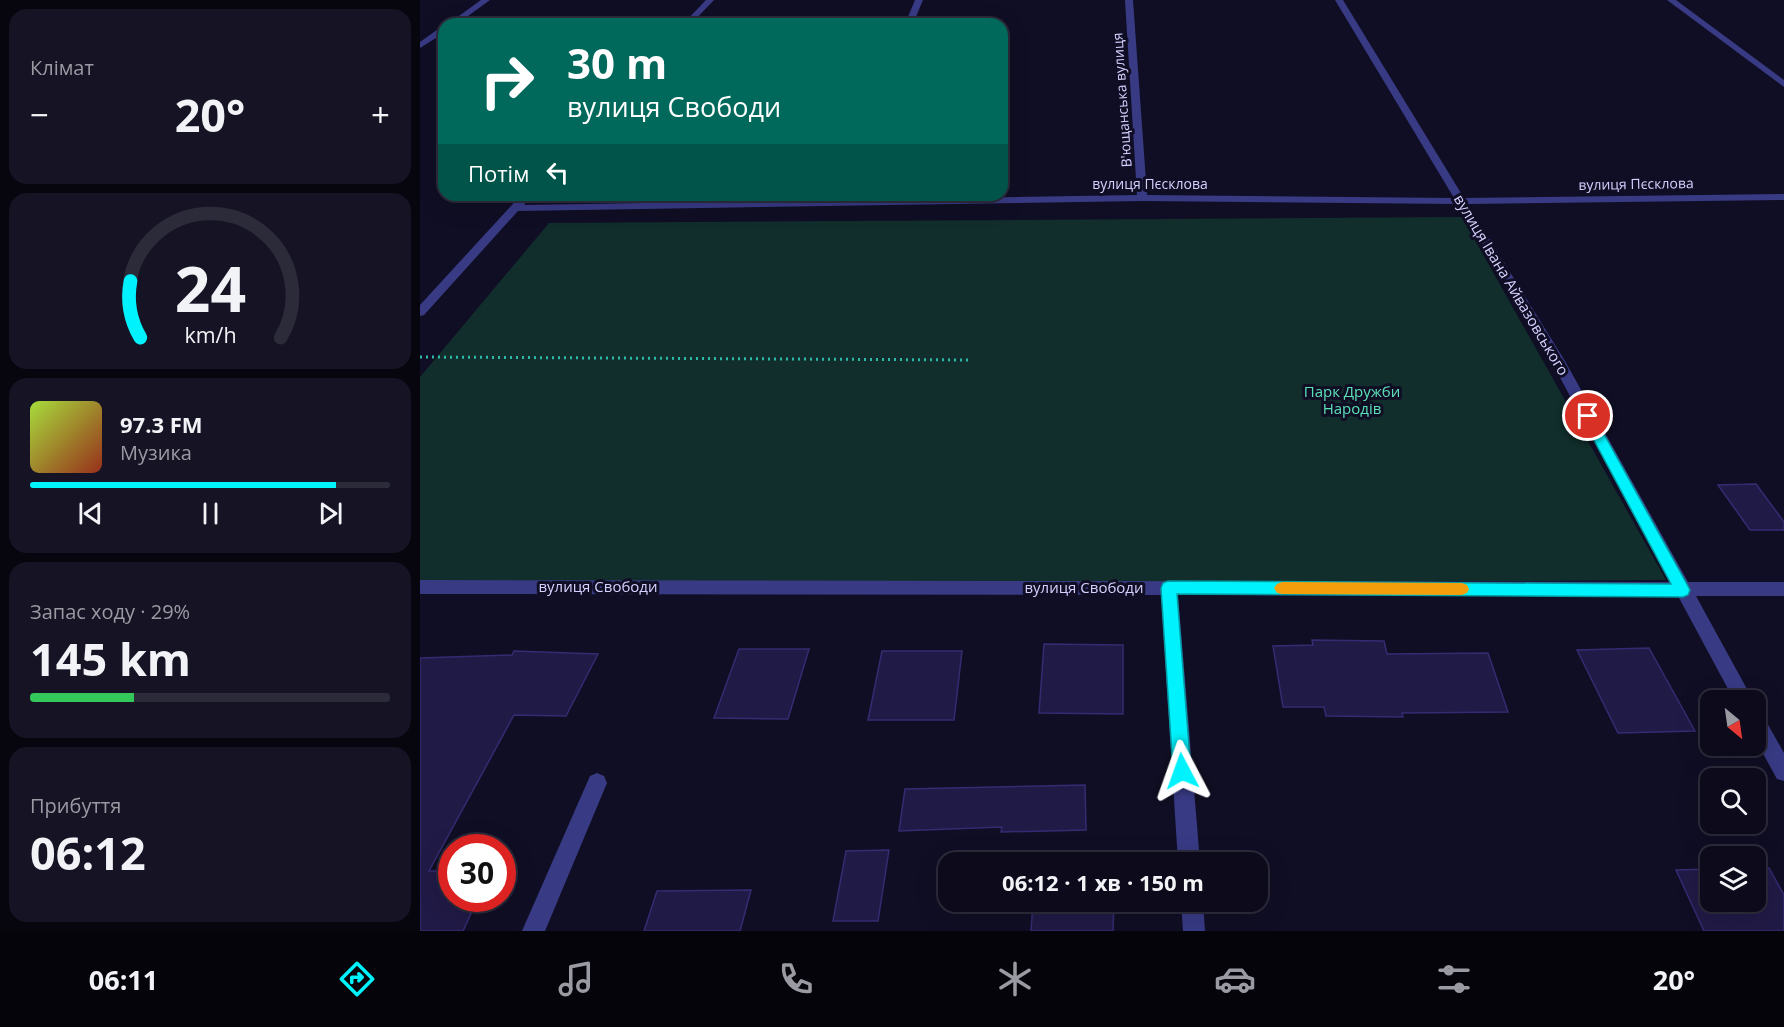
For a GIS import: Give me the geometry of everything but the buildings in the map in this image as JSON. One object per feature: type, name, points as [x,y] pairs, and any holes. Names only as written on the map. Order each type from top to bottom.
[{"type":"street","points":[[460,18],[486,0]]},
{"type":"street","points":[[693,18],[710,0]]},
{"type":"street","points":[[912,18],[919,0]]},
{"type":"street","name":"В'ющанська вулиця","points":[[1129,0],[1142,198]]},
{"type":"street","name":"вулиця Івана Айвазовського","points":[[1340,0],[1558,362],[1738,690]]},
{"type":"street","points":[[1671,0],[1784,84]]},
{"type":"street","points":[[420,46],[438,33]]},
{"type":"street","name":"вулиця Пєсклова","points":[[1008,198],[1459,201],[1784,198]]},
{"type":"street","points":[[420,312],[522,201]]},
{"type":"street","name":"вулиця Пєсклова","points":[[516,208],[737,201]]},
{"type":"street","name":"вулиця Свободи","points":[[420,587],[1784,589]]},
{"type":"street","points":[[1168,588],[1188,852]]},
{"type":"street","points":[[1766,740],[1784,772]]},
{"type":"street","points":[[533,931],[597,783]]},
{"type":"street","points":[[1193,912],[1194,931]]},
{"type":"path","points":[[420,357],[972,360]]},
{"type":"green space","name":"Парк Дружби Народів","points":[[1462,217],[1666,580],[420,588],[420,377],[549,223]]},
{"type":"slow traffic","points":[[1282,588],[1462,589]]},
{"type":"route","points":[[1182,771],[1168,588],[1683,590],[1588,416]]}]
